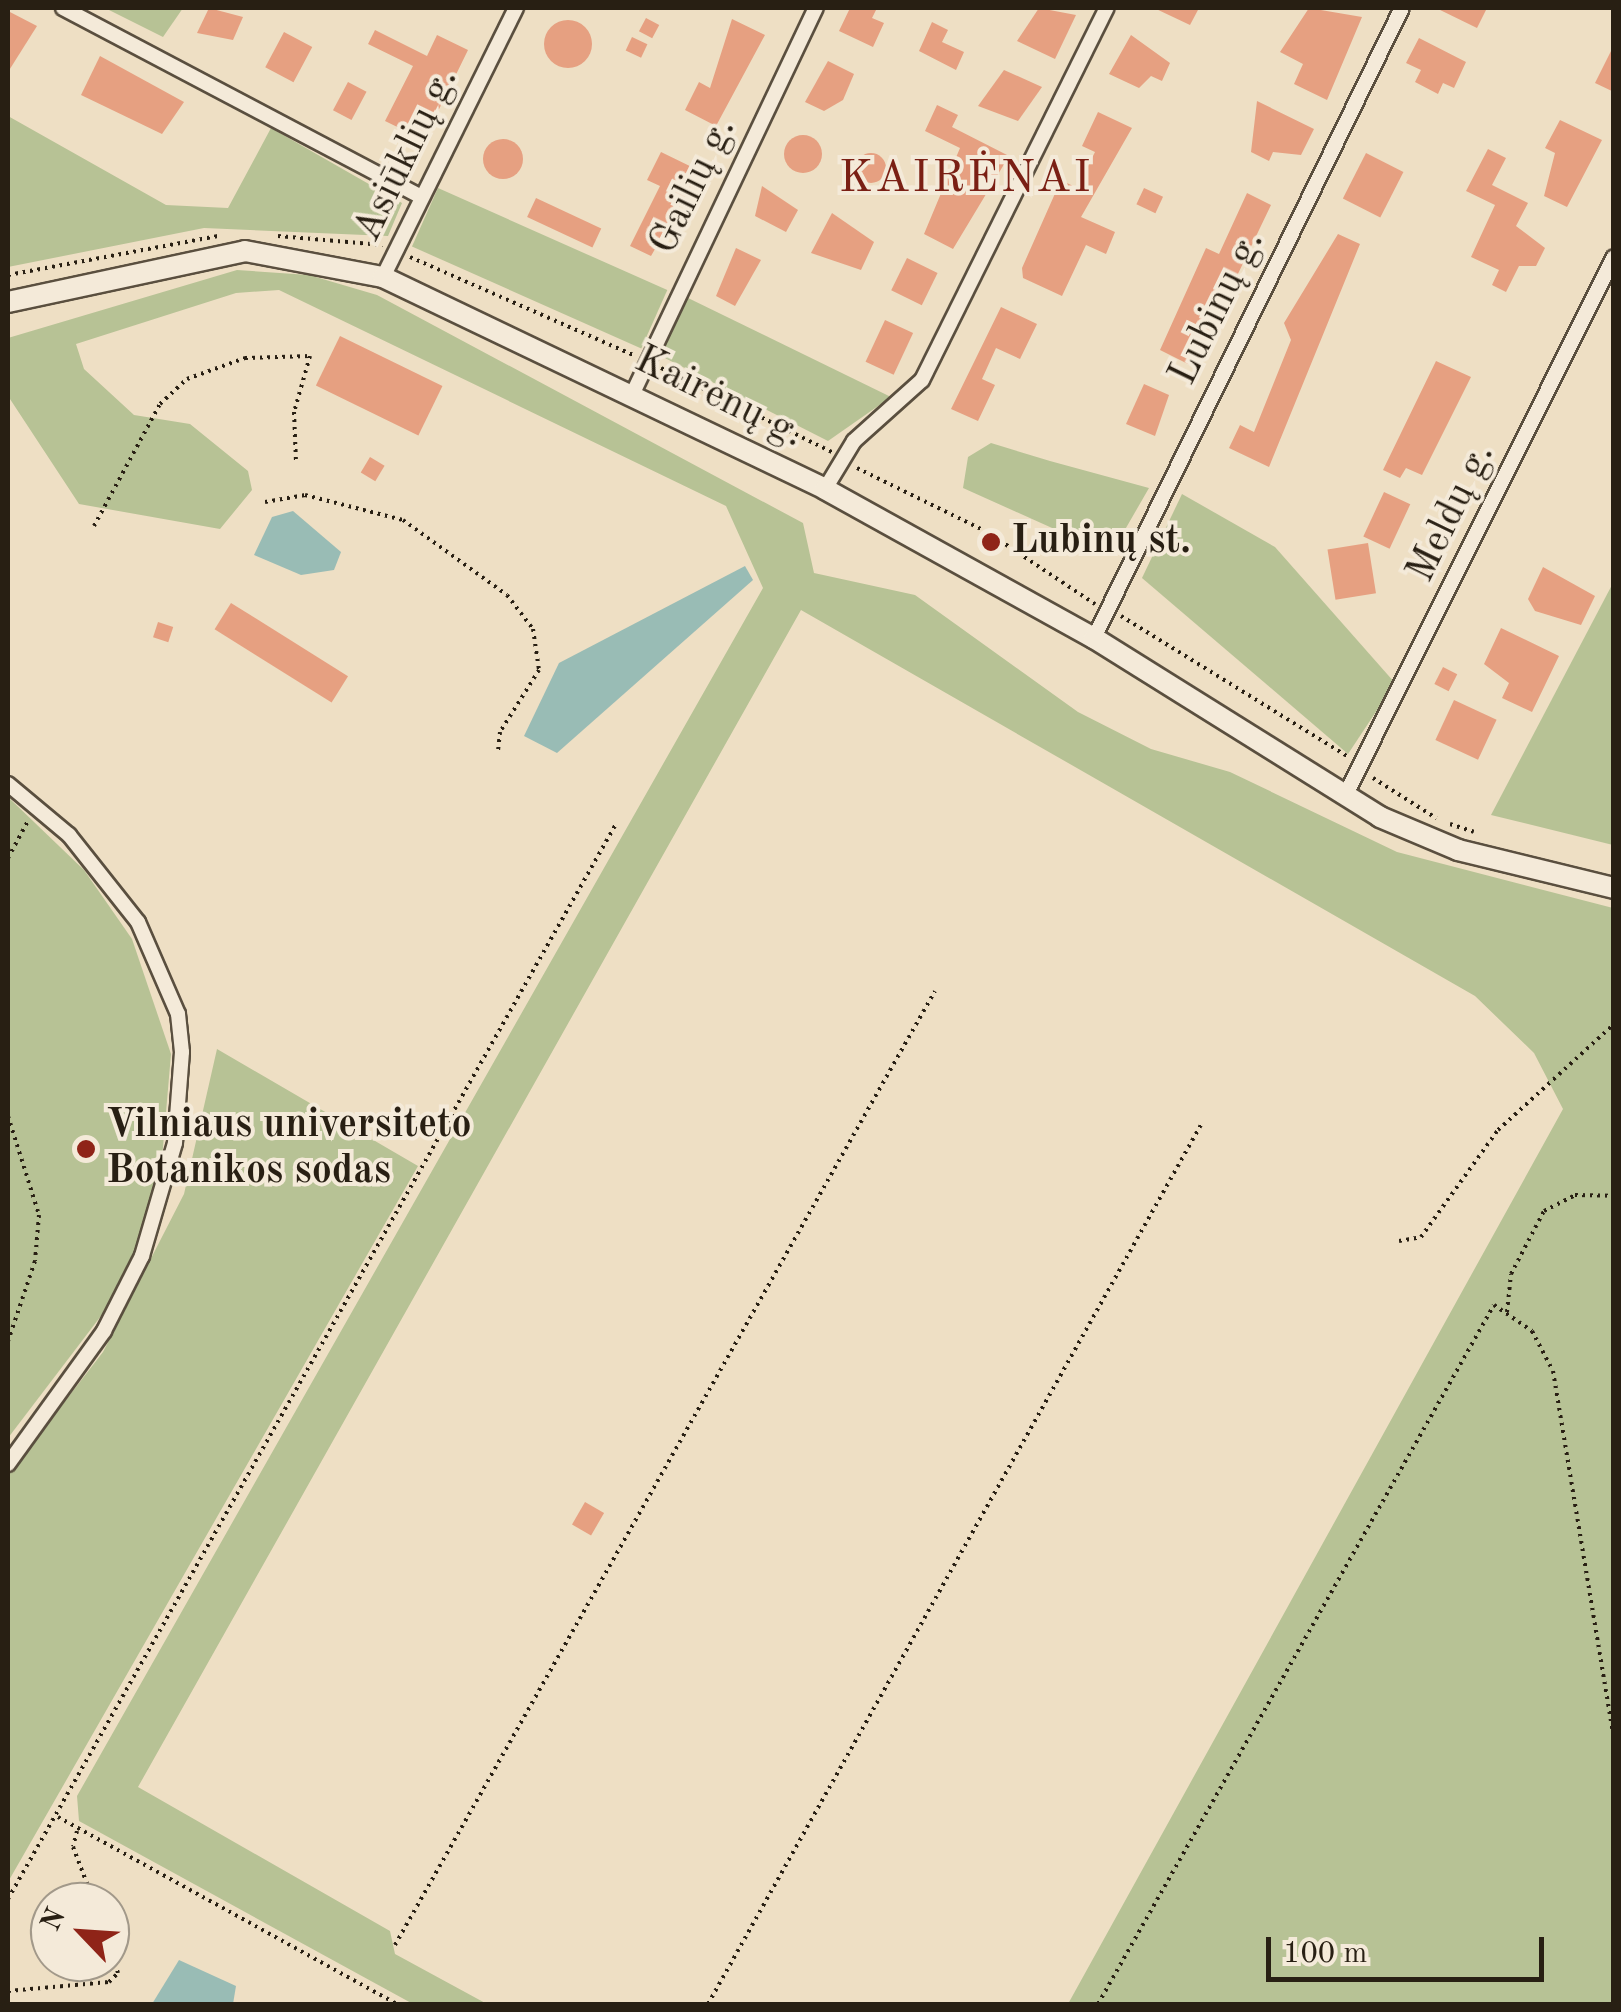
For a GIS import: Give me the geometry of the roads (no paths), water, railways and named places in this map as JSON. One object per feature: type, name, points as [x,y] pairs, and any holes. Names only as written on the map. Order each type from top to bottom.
[{"type":"main road","name":"Kairėnų g.","points":[[8,302],[244,251],[316,257],[383,277],[633,393],[825,489],[1094,638],[1345,796],[1458,850],[1614,888]]},
{"type":"street","points":[[63,8],[422,197]]},
{"type":"street","name":"Asiūklių g.","points":[[383,277],[516,8]]},
{"type":"street","name":"Gailių g.","points":[[633,393],[816,8]]},
{"type":"street","points":[[825,489],[854,442],[922,380],[1107,8]]},
{"type":"street","name":"Lubinų g.","points":[[1094,638],[1402,8]]},
{"type":"street","name":"Meldų g.","points":[[1345,796],[1614,257]]},
{"type":"street","points":[[8,784],[101,872],[158,962],[178,1014],[181,1098],[142,1256],[104,1331],[8,1464]]},
{"type":"water","points":[[293,511],[341,552],[334,570],[301,575],[254,555],[272,517]]},
{"type":"water","points":[[745,566],[753,580],[557,753],[524,736],[559,663]]},
{"type":"water","points":[[179,1960],[236,1986],[233,2004],[152,2004]]},
{"type":"place","name":"Lubinų st.","points":[[991,542]]},
{"type":"place","name":"Vilniaus universiteto Botanikos sodas","points":[[86,1149]]},
{"type":"district","name":"KAIRĖNAI","points":[[966,180]]}]
